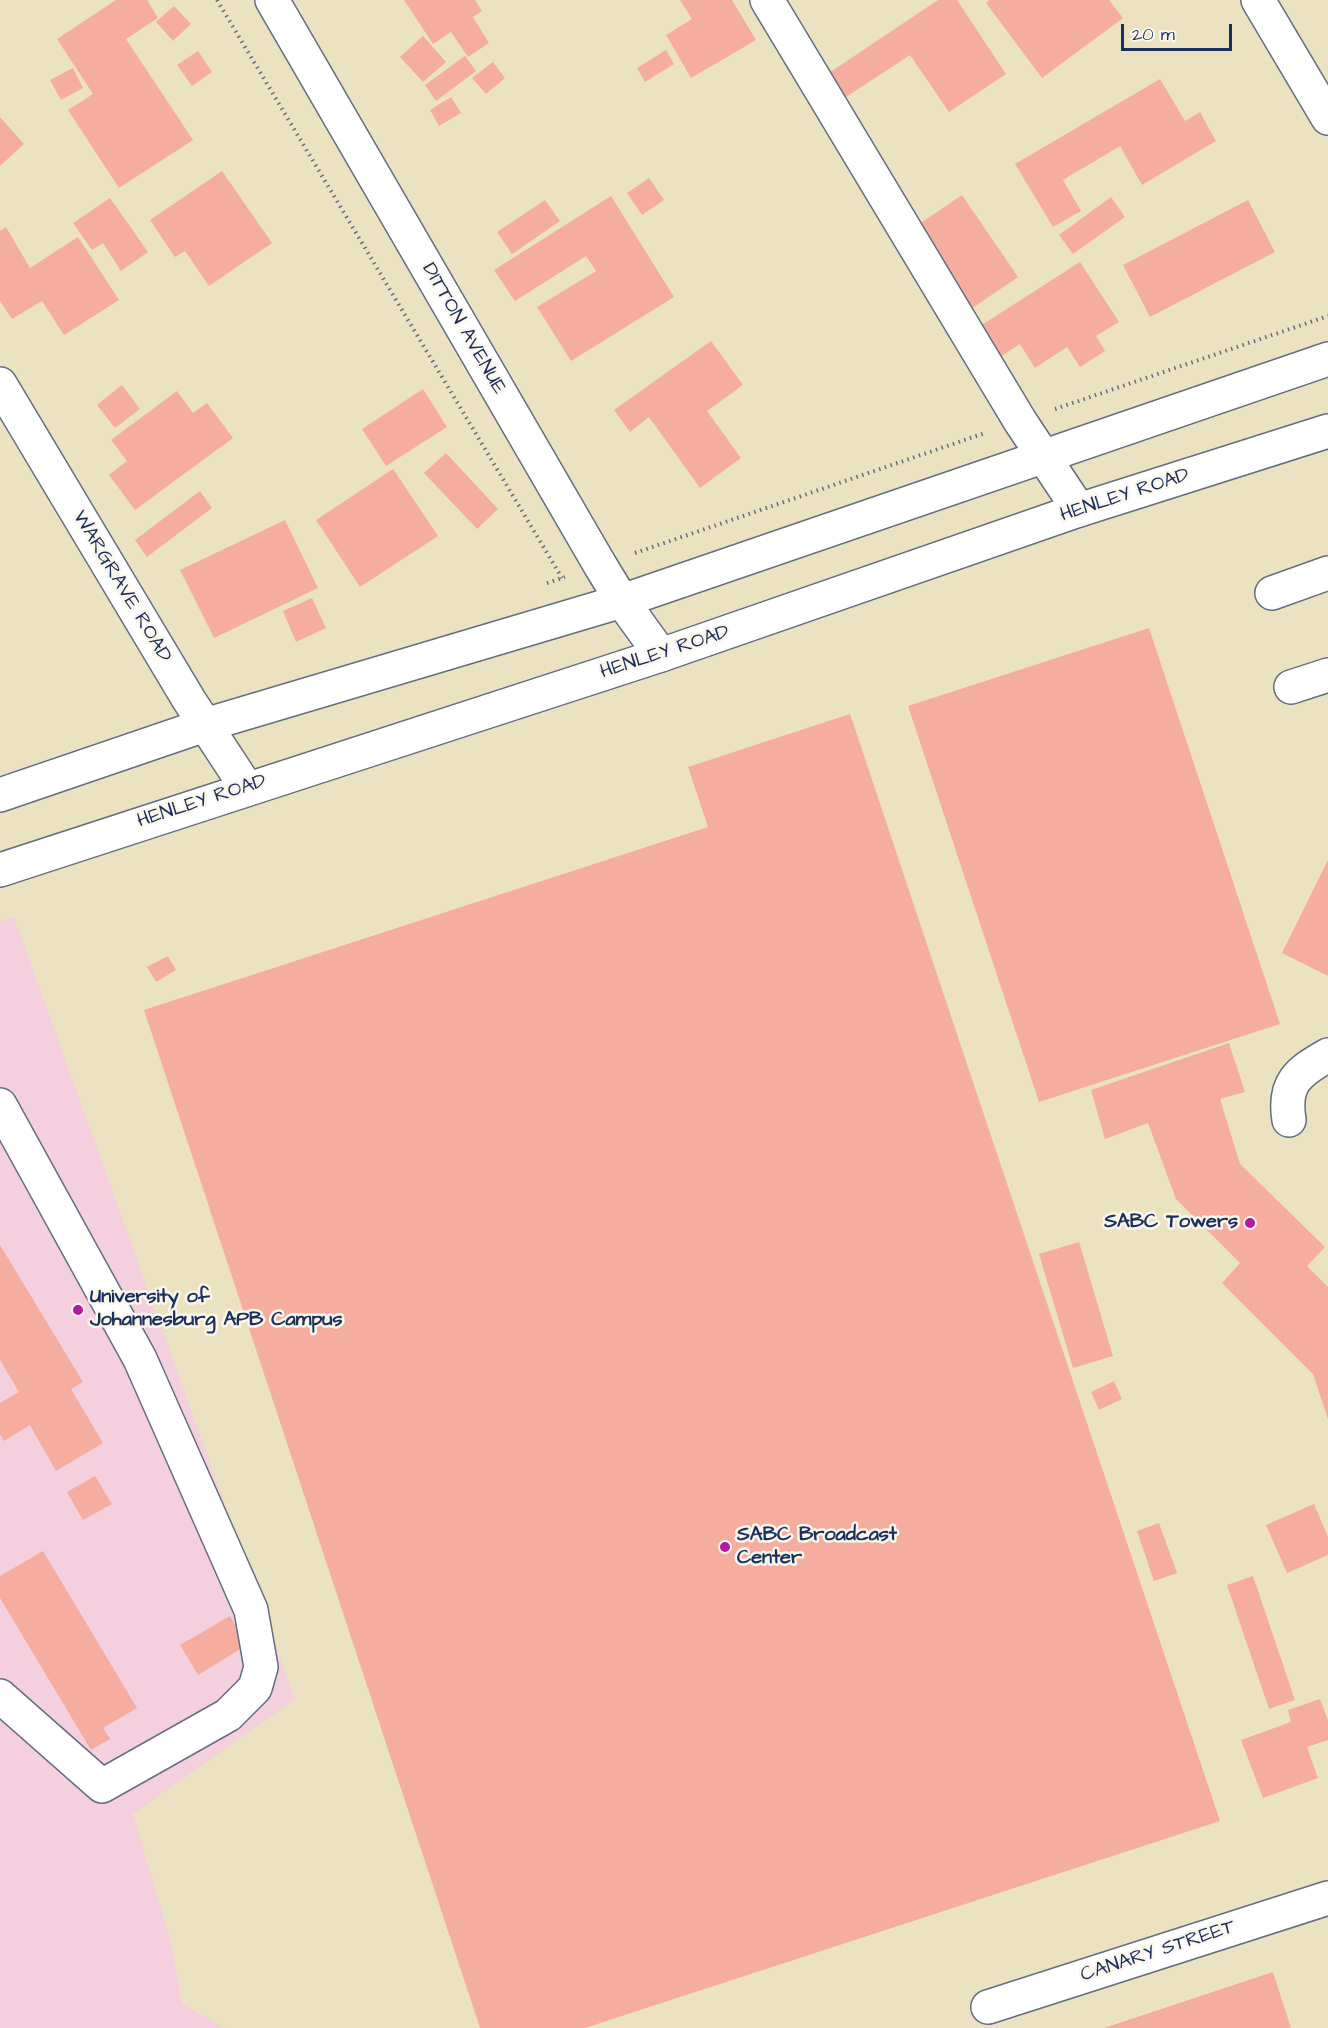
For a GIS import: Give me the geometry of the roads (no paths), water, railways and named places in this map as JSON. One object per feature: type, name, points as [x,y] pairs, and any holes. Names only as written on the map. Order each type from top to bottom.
[{"type":"main road","name":"DITTON AVENUE","points":[[272,0],[600,565],[660,655]]},
{"type":"main road","points":[[767,0],[1020,421],[1079,510]]},
{"type":"main road","points":[[1258,0],[1328,118]]},
{"type":"main road","points":[[0,795],[205,725],[622,601],[1043,454],[1328,359]]},
{"type":"main road","name":"WARGRAVE ROAD","points":[[0,384],[205,725],[246,788]]},
{"type":"main road","name":"HENLEY ROAD","points":[[0,870],[660,655],[1079,510],[1328,431]]},
{"type":"main road","points":[[1272,593],[1328,573]]},
{"type":"main road","points":[[1291,687],[1328,675]]},
{"type":"main road","points":[[1289,1120],[1288,1094],[1297,1076],[1328,1055]]},
{"type":"main road","points":[[0,1105],[140,1359],[251,1610],[261,1667],[255,1688],[228,1715],[102,1786],[0,1696]]},
{"type":"main road","name":"CANARY STREET","points":[[988,2007],[1328,1898]]},
{"type":"place","name":"SABC Towers","points":[[1250,1223]]},
{"type":"place","name":"University of Johannesburg APB Campus","points":[[78,1310]]},
{"type":"place","name":"SABC Broadcast Center","points":[[725,1547]]}]
